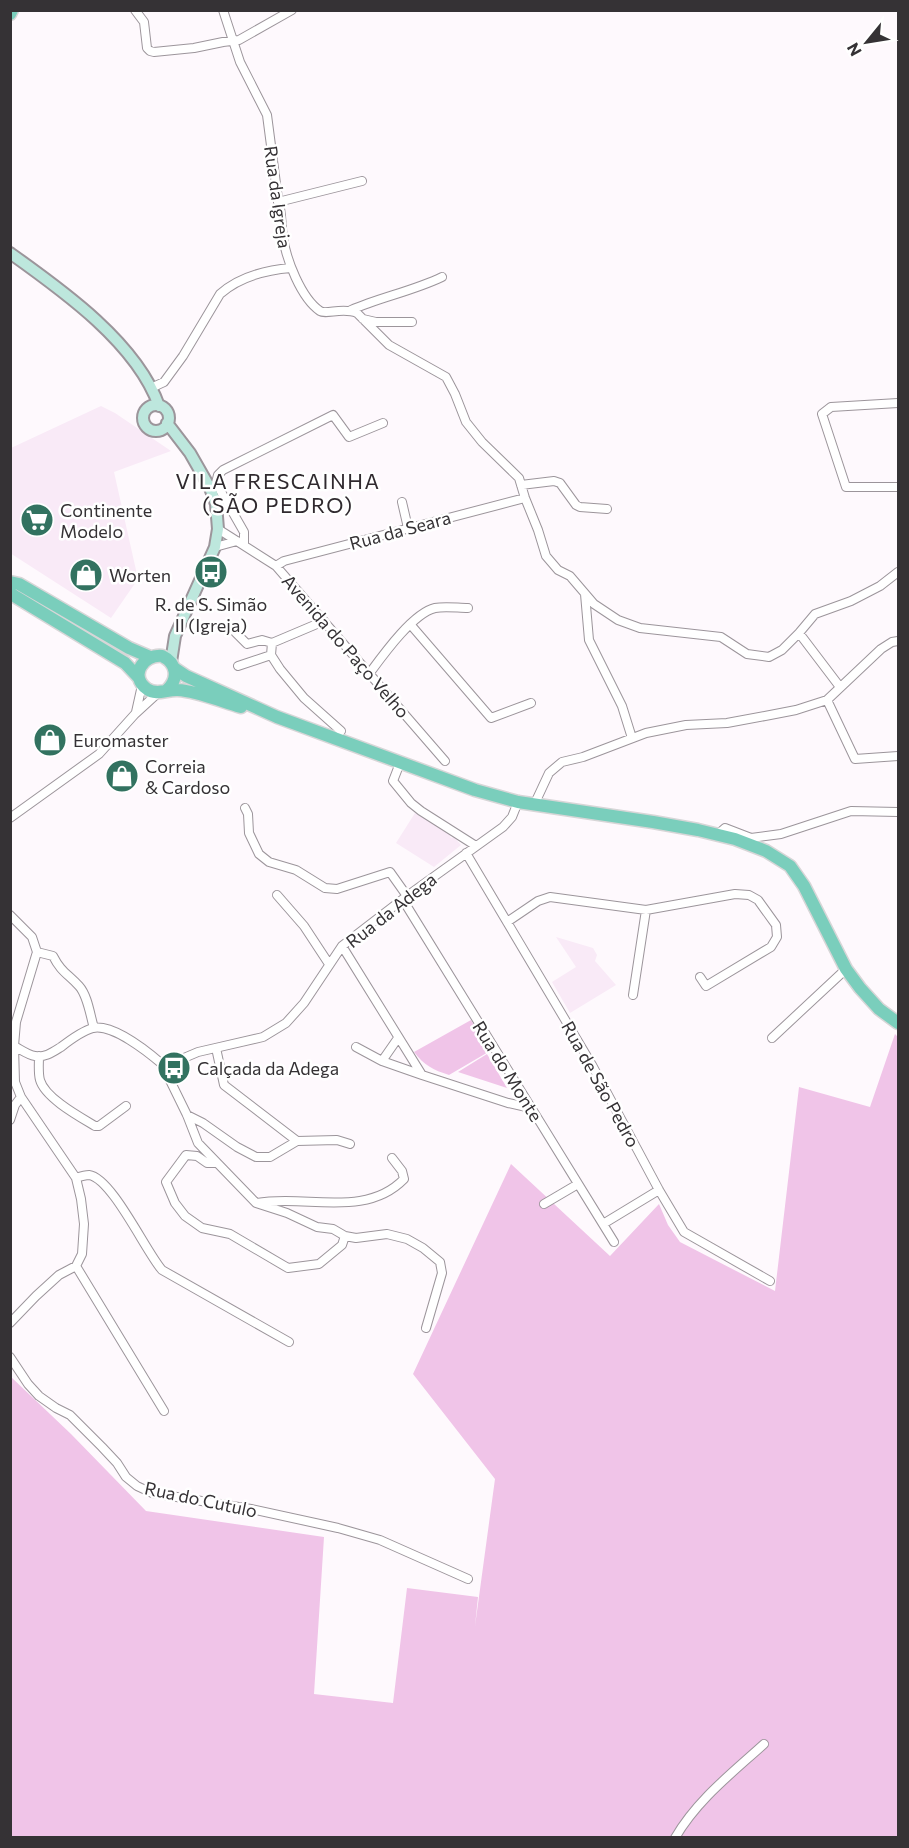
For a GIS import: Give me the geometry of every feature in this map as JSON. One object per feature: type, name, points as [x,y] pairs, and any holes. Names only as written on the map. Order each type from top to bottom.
[{"type":"main road","points":[[10,253],[57,286],[109,333],[151,388],[153,407]]},
{"type":"main road","points":[[153,407],[167,412],[167,423],[181,439],[210,488],[216,504],[218,529],[215,547],[176,636],[173,665],[175,680],[163,691]]},
{"type":"main road","points":[[153,407],[143,415],[144,423],[150,429],[181,439]]},
{"type":"main road","points":[[158,430],[167,423]]},
{"type":"main road","points":[[13,588],[129,648],[153,657],[162,656],[186,676],[277,717],[475,790],[518,802],[652,822],[717,835],[766,851],[789,866],[804,886],[846,969],[879,1009],[898,1023]]},
{"type":"main road","points":[[13,588],[125,663],[150,691],[181,690],[277,717]]},
{"type":"main road","points":[[141,682],[141,666],[176,636]]},
{"type":"street","points":[[135,10],[144,22],[147,48],[150,51],[194,48],[234,41],[292,10]]},
{"type":"street","name":"Rua da Igreja","points":[[151,388],[164,382],[183,356],[220,294],[228,286],[258,273],[291,268],[287,260],[283,237],[267,115],[240,62],[223,10]]},
{"type":"street","points":[[278,202],[362,181]]},
{"type":"street","points":[[291,268],[304,292],[321,312],[325,313],[351,310],[384,297],[432,283],[442,277]]},
{"type":"street","points":[[351,310],[389,345],[446,377],[456,394],[466,422],[482,442],[519,478],[546,556],[558,570],[570,576],[594,604],[618,620],[640,628],[721,637],[747,654],[769,657],[782,650],[815,614],[852,601],[880,586],[898,572]]},
{"type":"street","points":[[362,318],[376,322],[412,322]]},
{"type":"street","points":[[898,403],[831,407],[822,414],[846,487],[898,487]]},
{"type":"street","points":[[215,547],[240,543],[244,532],[216,483],[218,475],[223,470],[333,415],[348,437],[383,423]]},
{"type":"street","points":[[521,485],[554,481],[560,483],[576,505],[607,509]]},
{"type":"street","name":"Rua da Seara","points":[[276,566],[284,561],[525,498]]},
{"type":"street","points":[[402,502],[408,528]]},
{"type":"street","name":"Avenida do Paço Velho","points":[[218,529],[276,566],[445,762]]},
{"type":"street","points":[[585,594],[589,640],[622,706],[632,738]]},
{"type":"street","points":[[369,674],[418,617],[435,608],[468,608]]},
{"type":"street","points":[[227,629],[234,631],[247,644],[262,640],[272,642],[324,621]]},
{"type":"street","points":[[410,624],[491,718],[531,703]]},
{"type":"street","points":[[800,633],[840,687]]},
{"type":"street","points":[[535,803],[549,773],[562,762],[583,757],[646,733],[686,725],[727,723],[796,710],[827,700],[881,649],[898,641]]},
{"type":"street","points":[[272,642],[271,656],[304,698],[341,731]]},
{"type":"street","points":[[238,666],[271,656]]},
{"type":"street","points":[[135,714],[141,682]]},
{"type":"street","points":[[10,818],[94,758],[135,714],[163,691]]},
{"type":"street","points":[[827,700],[855,759],[898,756]]},
{"type":"street","points":[[400,763],[393,781],[411,803],[476,846]]},
{"type":"street","name":"Rua da Adega","points":[[162,1064],[263,1037],[286,1023],[304,1003],[342,946],[503,827],[512,817],[518,802]]},
{"type":"street","name":"Rua do Monte","points":[[245,808],[248,814],[249,833],[259,854],[269,862],[296,870],[325,888],[337,889],[390,872],[614,1242]]},
{"type":"street","points":[[717,835],[725,828],[751,838],[781,834],[851,811],[898,812]]},
{"type":"street","name":"Rua de São Pedro","points":[[466,853],[592,1065],[684,1232],[770,1281]]},
{"type":"street","points":[[507,922],[538,901],[550,897],[646,910],[735,894],[748,895],[758,900],[776,925],[777,937],[771,947],[706,987],[700,977]]},
{"type":"street","points":[[277,895],[304,926],[329,964]]},
{"type":"street","points":[[633,995],[646,910]]},
{"type":"street","points":[[10,915],[32,937],[37,952],[16,1022],[15,1082],[21,1097],[75,1178],[81,1198],[84,1224],[82,1254],[76,1266],[59,1275],[10,1323]]},
{"type":"street","points":[[342,946],[422,1075]]},
{"type":"street","points":[[37,952],[53,956],[63,972],[78,985],[83,992],[94,1028]]},
{"type":"street","points":[[772,1038],[846,969]]},
{"type":"street","points":[[14,1046],[34,1056],[46,1056],[86,1031],[102,1028],[144,1049],[162,1064],[187,1114],[198,1143],[256,1203],[317,1227],[333,1229],[345,1236],[356,1238],[387,1234],[407,1239],[440,1262],[442,1273],[426,1328]]},
{"type":"street","points":[[382,1061],[398,1038]]},
{"type":"street","points":[[356,1047],[382,1061],[422,1075],[508,1103],[531,1108]]},
{"type":"street","points":[[216,1048],[224,1084],[297,1141]]},
{"type":"street","points":[[39,1056],[41,1084],[65,1108],[95,1126],[99,1126],[126,1106]]},
{"type":"street","points":[[10,1120],[15,1105],[21,1097]]},
{"type":"street","points":[[187,1114],[256,1157],[270,1157],[297,1141],[337,1140],[350,1143]]},
{"type":"street","points":[[217,1163],[207,1163],[197,1155],[186,1155],[166,1182],[180,1210],[202,1228],[230,1234],[288,1268],[319,1264],[342,1245],[345,1236]]},
{"type":"street","points":[[256,1203],[273,1200],[321,1203],[368,1200],[394,1189],[404,1179],[402,1171],[392,1158]]},
{"type":"street","points":[[75,1178],[90,1175],[102,1182],[138,1230],[154,1261],[162,1270],[289,1342]]},
{"type":"street","points":[[544,1204],[578,1184]]},
{"type":"street","points":[[603,1224],[659,1190]]},
{"type":"street","points":[[76,1266],[164,1411]]},
{"type":"street","name":"Rua do Cutulo","points":[[10,1357],[39,1396],[70,1415],[136,1486],[152,1493],[250,1509],[338,1528],[380,1540],[468,1579]]},
{"type":"street","points":[[675,1838],[692,1811],[764,1744]]},
{"type":"shaded area","name":"Continente Modelo","points":[[101,406],[171,451],[114,472],[138,579],[111,618],[10,553],[11,448]]},
{"type":"shaded area","points":[[415,813],[449,833],[451,838],[454,837],[461,845],[434,867],[396,843]]},
{"type":"shaded area","points":[[556,937],[593,948],[597,955],[595,961],[616,985],[570,1013],[552,982],[576,967]]},
{"type":"shaded area","points":[[471,1020],[490,1051],[449,1075],[429,1066],[414,1052]]},
{"type":"shaded area","points":[[895,1034],[898,1037],[898,1837],[11,1837],[10,1376],[71,1434],[146,1511],[324,1537],[314,1694],[393,1703],[407,1588],[478,1597],[475,1626],[495,1479],[413,1374],[511,1164],[610,1256],[659,1204],[668,1225],[680,1242],[775,1291],[799,1087],[870,1107]]},
{"type":"shaded area","points":[[487,1054],[507,1088],[458,1072]]},
{"type":"place","name":"Continente Modelo","points":[[37,520]]},
{"type":"place","name":"R. de S. Simão II (Igreja)","points":[[211,572]]},
{"type":"place","name":"Worten","points":[[86,575]]},
{"type":"place","name":"Euromaster","points":[[50,740]]},
{"type":"place","name":"Correia & Cardoso","points":[[122,776]]},
{"type":"place","name":"Calçada da Adega","points":[[174,1068]]},
{"type":"district","name":"VILA FRESCAINHA (SÃO PEDRO)","points":[[278,492]]}]
